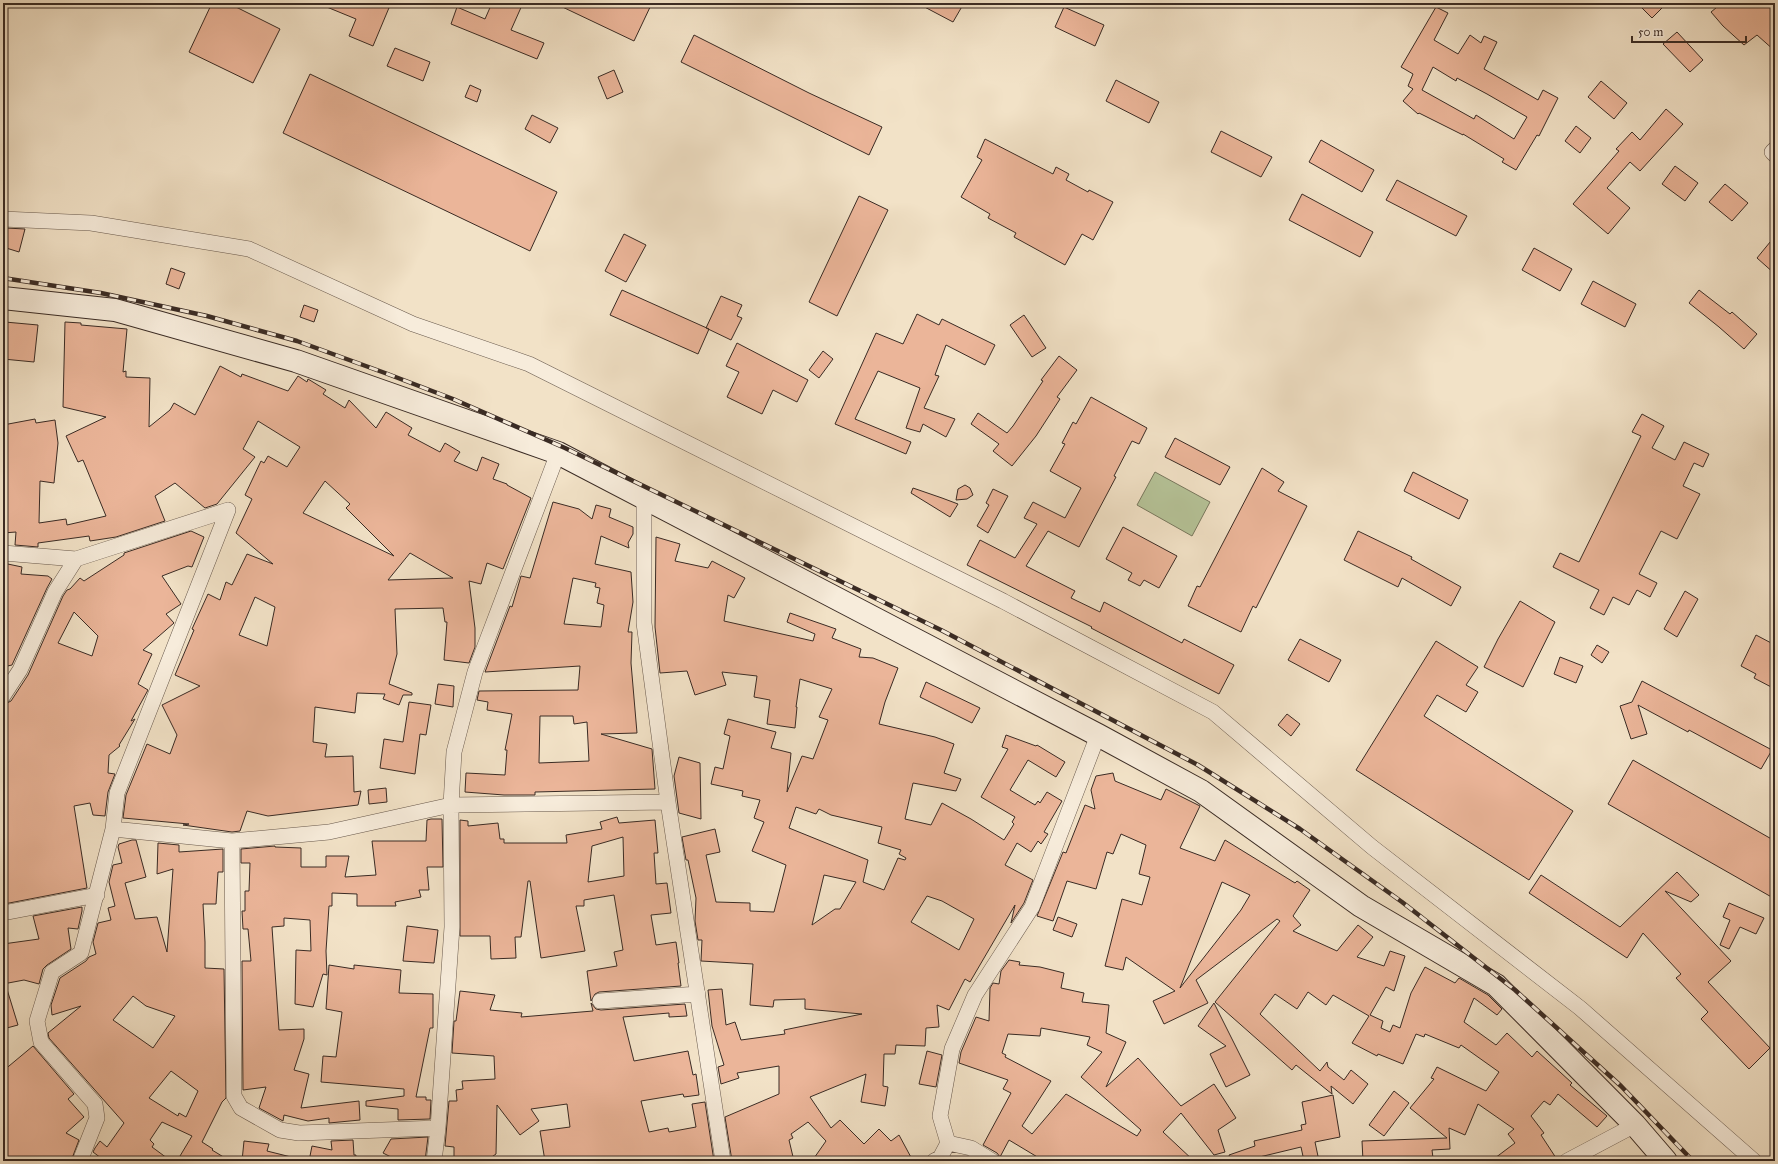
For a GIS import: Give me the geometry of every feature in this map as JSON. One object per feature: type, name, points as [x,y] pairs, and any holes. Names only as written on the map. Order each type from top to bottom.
[{"type":"street","points":[[1775,149],[1772,152],[1775,155]]},
{"type":"street","points":[[3,219],[91,223],[249,249],[413,324],[529,364],[1003,601],[1213,712],[1372,847],[1580,1008],[1754,1161]]},
{"type":"street","points":[[3,298],[115,310],[138,316],[296,361],[558,453],[1098,735],[1201,791],[1361,906],[1496,985],[1635,1125],[1666,1161]]},
{"type":"street","points":[[434,1161],[438,1128],[452,927],[451,804],[454,752],[475,672],[558,453]]},
{"type":"street","points":[[644,498],[644,623],[668,802],[723,1161]]},
{"type":"street","points":[[3,553],[76,559],[228,510],[117,793],[113,830],[81,953],[52,972],[37,1021],[41,1042],[95,1104],[97,1118],[80,1161]]},
{"type":"street","points":[[3,696],[20,670],[55,592],[76,559]]},
{"type":"street","points":[[934,1161],[940,1158],[948,1143],[940,1116],[952,1049],[975,995],[1032,907],[1098,735]]},
{"type":"street","points":[[113,830],[232,841],[329,832],[451,804],[668,802]]},
{"type":"street","points":[[232,841],[234,1096],[240,1108],[280,1130],[299,1133],[438,1128]]},
{"type":"street","points":[[3,913],[97,894]]},
{"type":"street","points":[[600,1001],[698,994]]},
{"type":"street","points":[[1568,1161],[1635,1125]]},
{"type":"street","points":[[948,1143],[971,1148],[992,1161]]},
{"type":"green space","points":[[1155,472],[1210,502],[1192,536],[1137,505]]},
{"type":"building","points":[[212,3],[228,3],[280,29],[253,83],[189,52]]},
{"type":"building","points":[[317,3],[391,3],[373,46],[349,36],[356,19]]},
{"type":"building","points":[[492,3],[523,3],[511,30],[544,43],[537,59],[451,24],[457,7],[485,19]]},
{"type":"building","points":[[554,3],[652,3],[634,41]]},
{"type":"building","points":[[917,3],[964,3],[953,22]]},
{"type":"building","points":[[1637,3],[1667,3],[1652,18]]},
{"type":"building","points":[[1722,3],[1775,3],[1775,51],[1757,35],[1744,45],[1723,26],[1711,12]]},
{"type":"building","points":[[1064,7],[1104,25],[1095,46],[1055,27]]},
{"type":"building","points":[[1436,7],[1448,13],[1434,40],[1458,54],[1470,35],[1481,43],[1484,36],[1497,42],[1484,69],[1538,100],[1543,90],[1558,98],[1539,136],[1537,135],[1516,170],[1502,162],[1504,159],[1463,134],[1419,113],[1418,114],[1403,101],[1413,89],[1408,86],[1413,74],[1401,67]],"holes":[[[1433,67],[1456,81],[1457,78],[1527,117],[1514,139],[1476,115],[1474,119],[1422,90]]]},
{"type":"building","points":[[1677,32],[1703,60],[1690,72],[1663,44]]},
{"type":"building","points":[[694,35],[809,93],[882,127],[869,155],[681,62]]},
{"type":"building","points":[[395,48],[430,62],[423,81],[387,66]]},
{"type":"building","points":[[614,70],[623,92],[607,99],[598,77]]},
{"type":"building","points":[[310,74],[557,192],[530,251],[283,133]]},
{"type":"building","points":[[1116,80],[1159,102],[1149,123],[1106,101]]},
{"type":"building","points":[[1601,81],[1627,103],[1614,119],[1588,97]]},
{"type":"building","points":[[470,85],[481,90],[477,102],[465,97]]},
{"type":"building","points":[[1666,109],[1683,124],[1640,171],[1630,162],[1607,188],[1630,208],[1608,234],[1573,204],[1619,151],[1616,149],[1632,132],[1640,140]]},
{"type":"building","points":[[532,115],[558,128],[550,143],[525,129]]},
{"type":"building","points":[[1576,126],[1591,138],[1580,153],[1565,141]]},
{"type":"building","points":[[1221,131],[1272,157],[1261,177],[1211,152]]},
{"type":"building","points":[[985,139],[1053,174],[1056,167],[1069,174],[1066,180],[1088,192],[1089,190],[1113,202],[1093,240],[1082,234],[1065,265],[1014,237],[1016,233],[988,218],[990,214],[961,197],[982,160],[977,157]]},
{"type":"building","points":[[1321,140],[1374,170],[1362,192],[1309,162]]},
{"type":"building","points":[[1675,166],[1698,183],[1685,201],[1662,184]]},
{"type":"building","points":[[1397,180],[1467,216],[1456,236],[1386,200]]},
{"type":"building","points":[[1725,184],[1748,203],[1732,221],[1709,202]]},
{"type":"building","points":[[1302,194],[1373,232],[1360,257],[1289,220]]},
{"type":"building","points":[[859,196],[888,210],[837,316],[809,302]]},
{"type":"building","points":[[6,228],[25,229],[19,252],[3,247]]},
{"type":"building","points":[[624,234],[646,245],[626,282],[605,271]]},
{"type":"building","points":[[1775,236],[1775,274],[1757,258]]},
{"type":"building","points":[[1534,248],[1572,269],[1560,291],[1522,270]]},
{"type":"building","points":[[171,268],[185,273],[179,289],[166,284]]},
{"type":"building","points":[[1593,281],[1636,304],[1625,327],[1581,304]]},
{"type":"building","points":[[622,290],[709,329],[698,354],[610,315]]},
{"type":"building","points":[[1699,290],[1730,314],[1732,312],[1757,334],[1744,349],[1689,303]]},
{"type":"building","points":[[721,296],[742,305],[737,316],[742,318],[731,340],[706,328]]},
{"type":"building","points":[[304,305],[318,310],[314,322],[300,317]]},
{"type":"building","points":[[917,314],[939,325],[942,319],[995,345],[985,365],[946,345],[935,375],[939,376],[924,408],[955,419],[946,437],[923,424],[920,432],[906,428],[920,388],[878,371],[855,419],[911,442],[906,454],[835,424],[876,333],[903,344]]},
{"type":"building","points":[[1024,315],[1046,348],[1032,357],[1010,325]]},
{"type":"building","points":[[5,322],[38,325],[34,362],[3,359]]},
{"type":"building","points":[[65,322],[127,329],[123,372],[126,371],[126,377],[150,378],[149,427],[170,410],[174,403],[195,415],[220,366],[241,377],[242,374],[288,391],[298,376],[307,382],[308,379],[326,390],[323,394],[345,408],[349,400],[376,428],[386,412],[412,428],[408,435],[440,452],[445,443],[460,452],[454,461],[477,471],[482,457],[499,464],[493,479],[507,484],[531,498],[503,569],[487,563],[481,584],[469,581],[475,628],[475,647],[469,663],[444,660],[447,622],[445,622],[443,608],[395,609],[397,654],[389,684],[412,693],[412,695],[403,695],[399,705],[383,699],[385,694],[357,693],[355,713],[315,707],[313,742],[327,744],[325,757],[353,756],[354,792],[361,791],[358,805],[268,816],[247,811],[240,831],[232,832],[183,825],[189,824],[123,818],[126,795],[147,744],[170,754],[177,735],[162,705],[200,686],[175,675],[194,630],[192,629],[208,594],[220,600],[226,582],[232,585],[247,554],[273,564],[236,533],[252,499],[245,495],[261,461],[264,463],[268,456],[287,467],[300,447],[258,421],[243,449],[255,457],[217,504],[205,508],[175,483],[155,496],[165,521],[116,537],[90,541],[89,536],[38,543],[38,547],[15,545],[16,532],[3,533],[3,425],[35,419],[36,423],[55,420],[58,443],[54,483],[40,481],[39,523],[66,519],[67,525],[106,516],[83,460],[78,462],[66,436],[106,417],[63,407]],"holes":[[[325,481],[350,504],[346,508],[394,556],[303,513]],[[410,553],[453,578],[388,580]],[[255,597],[275,607],[267,646],[239,635]]]},
{"type":"building","points":[[737,343],[808,380],[797,402],[773,390],[762,414],[727,397],[739,372],[726,366]]},
{"type":"building","points":[[823,351],[833,359],[819,378],[809,370]]},
{"type":"building","points":[[1059,356],[1077,370],[1057,397],[1060,399],[1036,436],[1012,466],[993,451],[999,444],[971,424],[978,413],[1007,433],[1043,381],[1041,380]]},
{"type":"building","points":[[1091,397],[1147,428],[1139,444],[1132,441],[1114,476],[1116,477],[1079,547],[1048,531],[1026,566],[1075,591],[1071,598],[1100,612],[1104,602],[1182,643],[1184,639],[1234,665],[1219,694],[1091,628],[1092,627],[967,565],[980,540],[1015,558],[1037,524],[1024,518],[1033,502],[1065,518],[1081,488],[1050,471],[1065,444],[1062,443],[1073,422],[1076,424]]},
{"type":"building","points":[[1642,414],[1664,426],[1652,448],[1675,460],[1684,442],[1709,454],[1703,467],[1694,463],[1683,486],[1700,494],[1677,539],[1661,531],[1639,574],[1657,583],[1650,597],[1637,590],[1629,605],[1613,597],[1604,615],[1590,608],[1599,590],[1553,567],[1560,553],[1579,562],[1641,436],[1632,432]]},
{"type":"building","points":[[1175,438],[1230,467],[1220,485],[1165,457]]},
{"type":"building","points":[[1262,468],[1284,482],[1278,491],[1307,506],[1256,608],[1253,606],[1241,632],[1188,606],[1197,586],[1200,587]]},
{"type":"building","points":[[1413,472],[1468,500],[1459,519],[1404,491]]},
{"type":"building","points":[[965,485],[970,488],[973,495],[967,499],[956,500],[958,489]]},
{"type":"building","points":[[913,488],[958,504],[950,517],[911,493]]},
{"type":"building","points":[[993,489],[1008,496],[988,533],[977,526],[989,505],[986,503]]},
{"type":"building","points":[[553,502],[579,509],[592,519],[596,505],[611,509],[609,517],[633,527],[633,534],[628,543],[629,548],[601,536],[595,564],[631,572],[633,602],[628,632],[632,632],[631,663],[637,733],[601,734],[652,749],[655,789],[535,792],[535,795],[504,795],[465,792],[466,773],[505,775],[507,750],[505,750],[512,714],[487,710],[488,702],[477,700],[479,691],[578,690],[580,666],[485,672],[510,606],[512,607],[521,576],[530,578]],"holes":[[[573,578],[596,583],[595,587],[600,588],[597,603],[604,605],[601,627],[564,624]],[[540,716],[573,716],[574,724],[587,722],[589,761],[539,763]]]},
{"type":"building","points":[[1123,527],[1177,556],[1159,588],[1144,580],[1140,586],[1128,580],[1132,573],[1106,559]]},
{"type":"building","points":[[191,531],[204,537],[192,567],[188,566],[162,576],[181,604],[166,614],[174,623],[143,650],[152,654],[138,684],[148,690],[131,721],[135,719],[119,745],[120,746],[109,755],[108,773],[115,774],[108,792],[105,816],[93,815],[90,803],[74,806],[87,888],[4,904],[3,705],[11,701],[28,675],[67,590],[70,589],[80,578],[84,581],[124,555],[124,553]],"holes":[[[74,612],[98,636],[92,656],[58,643]]]},
{"type":"building","points":[[1358,531],[1412,557],[1411,559],[1461,587],[1451,606],[1402,578],[1398,587],[1344,560]]},
{"type":"building","points":[[656,537],[680,544],[675,561],[708,568],[712,561],[745,578],[734,598],[728,595],[724,621],[813,641],[815,634],[787,622],[790,613],[836,629],[832,638],[861,649],[859,657],[873,658],[898,668],[885,702],[879,724],[935,737],[954,744],[944,773],[961,779],[956,791],[913,783],[905,819],[931,825],[942,803],[1004,840],[1014,824],[1012,822],[1015,817],[981,797],[1008,749],[1002,747],[1006,735],[1036,746],[1037,745],[1065,762],[1056,777],[1028,760],[1010,790],[1035,805],[1038,801],[1040,803],[1047,792],[1062,801],[1044,832],[1048,834],[1041,844],[1038,841],[1031,852],[1017,843],[1005,865],[1033,880],[1024,903],[1011,923],[1015,905],[970,982],[965,979],[949,1010],[937,1005],[939,1027],[926,1028],[925,1046],[896,1045],[895,1054],[884,1054],[883,1086],[888,1087],[885,1106],[861,1102],[866,1074],[810,1097],[831,1128],[840,1120],[864,1144],[879,1129],[891,1141],[899,1135],[913,1161],[812,1161],[826,1141],[808,1122],[791,1134],[793,1138],[789,1140],[794,1161],[732,1161],[725,1117],[779,1094],[779,1066],[737,1073],[739,1078],[721,1084],[718,1067],[724,1065],[712,1026],[708,990],[722,989],[726,1025],[735,1022],[741,1040],[785,1034],[784,1030],[862,1014],[805,1009],[805,999],[774,1000],[773,1007],[750,1005],[753,964],[701,961],[702,940],[698,940],[695,921],[696,898],[688,860],[686,860],[682,837],[715,829],[720,852],[706,855],[716,902],[750,903],[750,911],[774,912],[786,865],[752,851],[764,822],[754,818],[760,800],[742,796],[743,791],[711,784],[715,767],[723,769],[730,736],[724,734],[728,719],[776,732],[771,748],[791,753],[787,792],[802,756],[813,759],[828,720],[819,717],[832,689],[800,679],[795,728],[767,724],[770,700],[754,697],[757,676],[722,672],[726,685],[695,695],[687,671],[660,673],[655,627]],"holes":[[[796,807],[816,814],[819,809],[831,815],[882,827],[878,843],[901,850],[899,854],[906,858],[905,860],[898,858],[884,890],[863,882],[868,860],[789,828]],[[824,875],[856,882],[840,909],[835,909],[812,925]],[[927,896],[942,901],[974,919],[959,950],[911,922]]]},
{"type":"building","points":[[3,563],[22,567],[21,574],[48,576],[52,579],[12,665],[3,667]]},
{"type":"building","points":[[1685,591],[1698,599],[1677,637],[1664,629]]},
{"type":"building","points":[[1520,601],[1555,622],[1523,687],[1484,667]]},
{"type":"building","points":[[1756,635],[1775,645],[1775,689],[1754,678],[1756,674],[1741,666]]},
{"type":"building","points":[[1300,639],[1341,660],[1329,682],[1288,660]]},
{"type":"building","points":[[1436,641],[1478,667],[1466,685],[1478,692],[1466,712],[1437,695],[1424,716],[1573,811],[1529,880],[1356,770]]},
{"type":"building","points":[[1597,645],[1609,652],[1602,663],[1591,655]]},
{"type":"building","points":[[1560,657],[1583,666],[1576,683],[1554,674]]},
{"type":"building","points":[[1642,681],[1772,750],[1761,769],[1689,730],[1688,732],[1638,705],[1647,734],[1631,739],[1620,706],[1632,702]]},
{"type":"building","points":[[926,682],[980,708],[972,723],[920,697]]},
{"type":"building","points":[[438,684],[454,686],[453,707],[435,704]]},
{"type":"building","points":[[409,702],[431,705],[426,735],[420,734],[415,774],[380,768],[384,739],[403,742]]},
{"type":"building","points":[[1287,714],[1300,724],[1291,736],[1278,725]]},
{"type":"building","points":[[679,757],[700,763],[701,819],[679,813],[674,776]]},
{"type":"building","points":[[1633,760],[1775,841],[1775,899],[1608,804]]},
{"type":"building","points":[[1113,773],[1115,781],[1161,800],[1166,789],[1200,806],[1180,848],[1215,861],[1225,840],[1295,883],[1297,881],[1310,890],[1293,916],[1301,925],[1293,931],[1337,951],[1358,925],[1373,937],[1357,957],[1384,966],[1390,951],[1405,956],[1394,991],[1386,987],[1370,1015],[1383,1021],[1381,1028],[1390,1032],[1393,1025],[1400,1028],[1411,993],[1425,967],[1455,983],[1459,978],[1488,995],[1502,1009],[1497,1015],[1474,998],[1464,1022],[1496,1045],[1507,1033],[1532,1057],[1537,1051],[1572,1083],[1570,1085],[1607,1116],[1597,1127],[1558,1094],[1550,1105],[1544,1101],[1531,1116],[1544,1133],[1541,1135],[1558,1161],[1491,1161],[1515,1143],[1508,1134],[1514,1129],[1478,1104],[1465,1135],[1449,1128],[1450,1149],[1432,1150],[1433,1158],[1421,1159],[1421,1161],[1363,1161],[1362,1141],[1447,1138],[1410,1108],[1434,1079],[1431,1078],[1437,1067],[1486,1091],[1499,1072],[1461,1045],[1459,1048],[1425,1034],[1424,1037],[1416,1034],[1403,1064],[1378,1054],[1377,1056],[1352,1043],[1369,1016],[1333,995],[1326,1005],[1308,992],[1297,1009],[1275,994],[1260,1014],[1320,1071],[1327,1062],[1328,1067],[1344,1080],[1351,1070],[1368,1084],[1353,1104],[1331,1086],[1332,1094],[1296,1065],[1292,1070],[1215,1002],[1280,921],[1277,919],[1196,980],[1208,1003],[1164,1024],[1153,1001],[1175,991],[1126,957],[1123,970],[1105,966],[1122,899],[1142,905],[1150,877],[1139,874],[1146,845],[1121,834],[1113,854],[1107,852],[1096,889],[1067,881],[1053,921],[1037,916],[1063,852],[1066,853],[1085,805],[1095,809],[1091,790],[1096,776]],"holes":[[[1222,882],[1250,895],[1241,910],[1180,988]]]},
{"type":"building","points":[[386,788],[387,802],[369,804],[368,790]]},
{"type":"building","points":[[617,817],[619,823],[655,820],[658,853],[654,853],[656,884],[667,883],[671,913],[651,915],[656,945],[676,942],[681,986],[599,992],[595,994],[591,1001],[587,971],[617,966],[614,952],[623,950],[614,895],[584,900],[584,906],[576,906],[585,951],[541,958],[530,881],[528,881],[521,937],[515,937],[516,958],[491,959],[490,936],[460,936],[460,820],[468,821],[468,826],[498,823],[500,839],[504,839],[504,843],[567,843],[566,835],[602,829],[600,822]],"holes":[[[623,837],[624,876],[588,882],[592,846]]]},
{"type":"building","points":[[442,819],[443,867],[427,867],[429,890],[419,890],[421,897],[395,902],[396,906],[357,906],[357,894],[332,893],[332,906],[329,906],[326,951],[327,975],[323,974],[313,1007],[295,1004],[296,950],[311,951],[310,920],[284,918],[284,926],[272,927],[279,1030],[304,1029],[304,1039],[294,1070],[309,1074],[301,1108],[359,1101],[360,1120],[329,1123],[329,1118],[308,1121],[284,1115],[283,1121],[259,1108],[266,1087],[243,1090],[242,961],[251,961],[248,929],[243,929],[242,911],[245,911],[245,891],[249,891],[250,863],[241,863],[241,849],[275,846],[301,848],[301,867],[326,867],[326,856],[349,856],[345,877],[376,875],[372,841],[426,841],[427,820]]},
{"type":"building","points":[[136,840],[146,877],[125,883],[135,919],[157,917],[167,952],[173,869],[157,874],[158,843],[179,845],[179,852],[223,849],[223,872],[218,872],[216,904],[203,904],[205,968],[224,969],[226,1098],[222,1102],[202,1142],[230,1161],[177,1161],[192,1136],[162,1122],[150,1140],[154,1144],[152,1147],[171,1161],[105,1161],[93,1152],[95,1148],[100,1141],[107,1147],[124,1123],[49,1038],[48,1033],[81,1006],[52,1015],[51,1005],[60,978],[86,961],[89,957],[96,954],[93,942],[98,923],[111,920],[108,908],[115,906],[109,882],[113,865],[122,863],[118,847],[119,844]],"holes":[[[133,996],[146,1006],[175,1016],[153,1048],[113,1020]],[[171,1071],[198,1091],[186,1117],[179,1113],[178,1116],[149,1098]]]},
{"type":"building","points":[[1677,872],[1699,895],[1691,902],[1665,891],[1731,961],[1708,982],[1770,1048],[1749,1069],[1701,1019],[1708,1012],[1676,978],[1681,974],[1643,933],[1627,958],[1529,893],[1541,875],[1620,927]]},
{"type":"building","points":[[1729,903],[1764,918],[1756,934],[1740,927],[1729,949],[1720,945],[1730,920],[1723,917]]},
{"type":"building","points":[[82,907],[78,929],[68,928],[71,949],[43,969],[39,984],[24,980],[3,984],[3,944],[39,939],[33,916]]},
{"type":"building","points":[[1058,917],[1077,924],[1072,937],[1053,930]]},
{"type":"building","points":[[407,926],[438,930],[434,963],[403,961]]},
{"type":"building","points":[[1009,960],[1020,962],[1019,965],[1040,967],[1064,973],[1061,988],[1084,993],[1082,1002],[1109,1005],[1106,1033],[1126,1042],[1106,1087],[1138,1058],[1181,1106],[1214,1084],[1236,1118],[1218,1130],[1225,1152],[1214,1155],[1181,1113],[1163,1132],[1194,1161],[1044,1161],[1009,1140],[1000,1157],[997,1153],[983,1145],[1011,1093],[1003,1089],[1008,1080],[959,1063],[961,1052],[976,1017],[989,1021],[990,988],[993,983],[999,984],[1001,971]],"holes":[[[1041,1028],[1090,1037],[1087,1045],[1102,1052],[1081,1077],[1141,1130],[1137,1136],[1066,1094],[1032,1134],[1022,1126],[1051,1081],[1005,1057],[1006,1055],[1002,1053],[1008,1034],[1040,1036]]]},
{"type":"building","points":[[329,965],[354,969],[354,965],[401,970],[399,993],[433,994],[433,1028],[430,1028],[416,1097],[426,1097],[426,1100],[431,1100],[430,1119],[398,1120],[398,1109],[366,1106],[366,1101],[404,1096],[404,1089],[321,1082],[323,1056],[336,1057],[342,1012],[326,1009]]},
{"type":"building","points":[[6,986],[18,1025],[3,1029],[3,987]]},
{"type":"building","points":[[460,991],[495,995],[490,1010],[522,1013],[521,1017],[593,1011],[591,1003],[596,1009],[601,1010],[685,1004],[687,1016],[669,1017],[669,1013],[623,1017],[634,1061],[688,1051],[693,1075],[696,1074],[699,1095],[684,1097],[683,1094],[641,1101],[649,1132],[668,1128],[669,1132],[696,1127],[692,1104],[705,1102],[714,1161],[545,1161],[540,1131],[570,1127],[567,1104],[531,1109],[539,1121],[520,1135],[497,1105],[496,1154],[486,1161],[454,1161],[454,1147],[445,1146],[449,1101],[457,1101],[456,1090],[463,1089],[462,1081],[495,1079],[494,1056],[452,1053],[454,1021],[456,1021]]},
{"type":"building","points":[[1214,1003],[1250,1075],[1226,1087],[1210,1054],[1226,1046],[1198,1026]]},
{"type":"building","points":[[33,1046],[74,1094],[68,1099],[84,1117],[66,1133],[79,1140],[71,1161],[8,1161],[3,1159],[3,1071]]},
{"type":"building","points":[[927,1051],[942,1055],[936,1087],[919,1084]]},
{"type":"building","points":[[1394,1091],[1409,1103],[1384,1136],[1369,1125]]},
{"type":"building","points":[[1333,1095],[1340,1137],[1315,1142],[1319,1161],[1304,1161],[1301,1147],[1243,1161],[1231,1161],[1229,1155],[1255,1146],[1254,1141],[1302,1130],[1301,1125],[1306,1124],[1302,1102]]},
{"type":"building","points":[[428,1137],[425,1161],[399,1161],[383,1153],[391,1139]]},
{"type":"building","points":[[353,1140],[354,1155],[356,1155],[355,1161],[309,1161],[312,1146],[332,1150],[331,1141]]},
{"type":"building","points":[[244,1141],[269,1144],[267,1151],[291,1157],[291,1161],[242,1161]]},
{"type":"railway","points":[[3,278],[101,293],[207,316],[297,341],[385,373],[453,399],[565,448],[941,630],[1198,765],[1300,829],[1402,902],[1515,990],[1621,1086],[1693,1161]]}]
